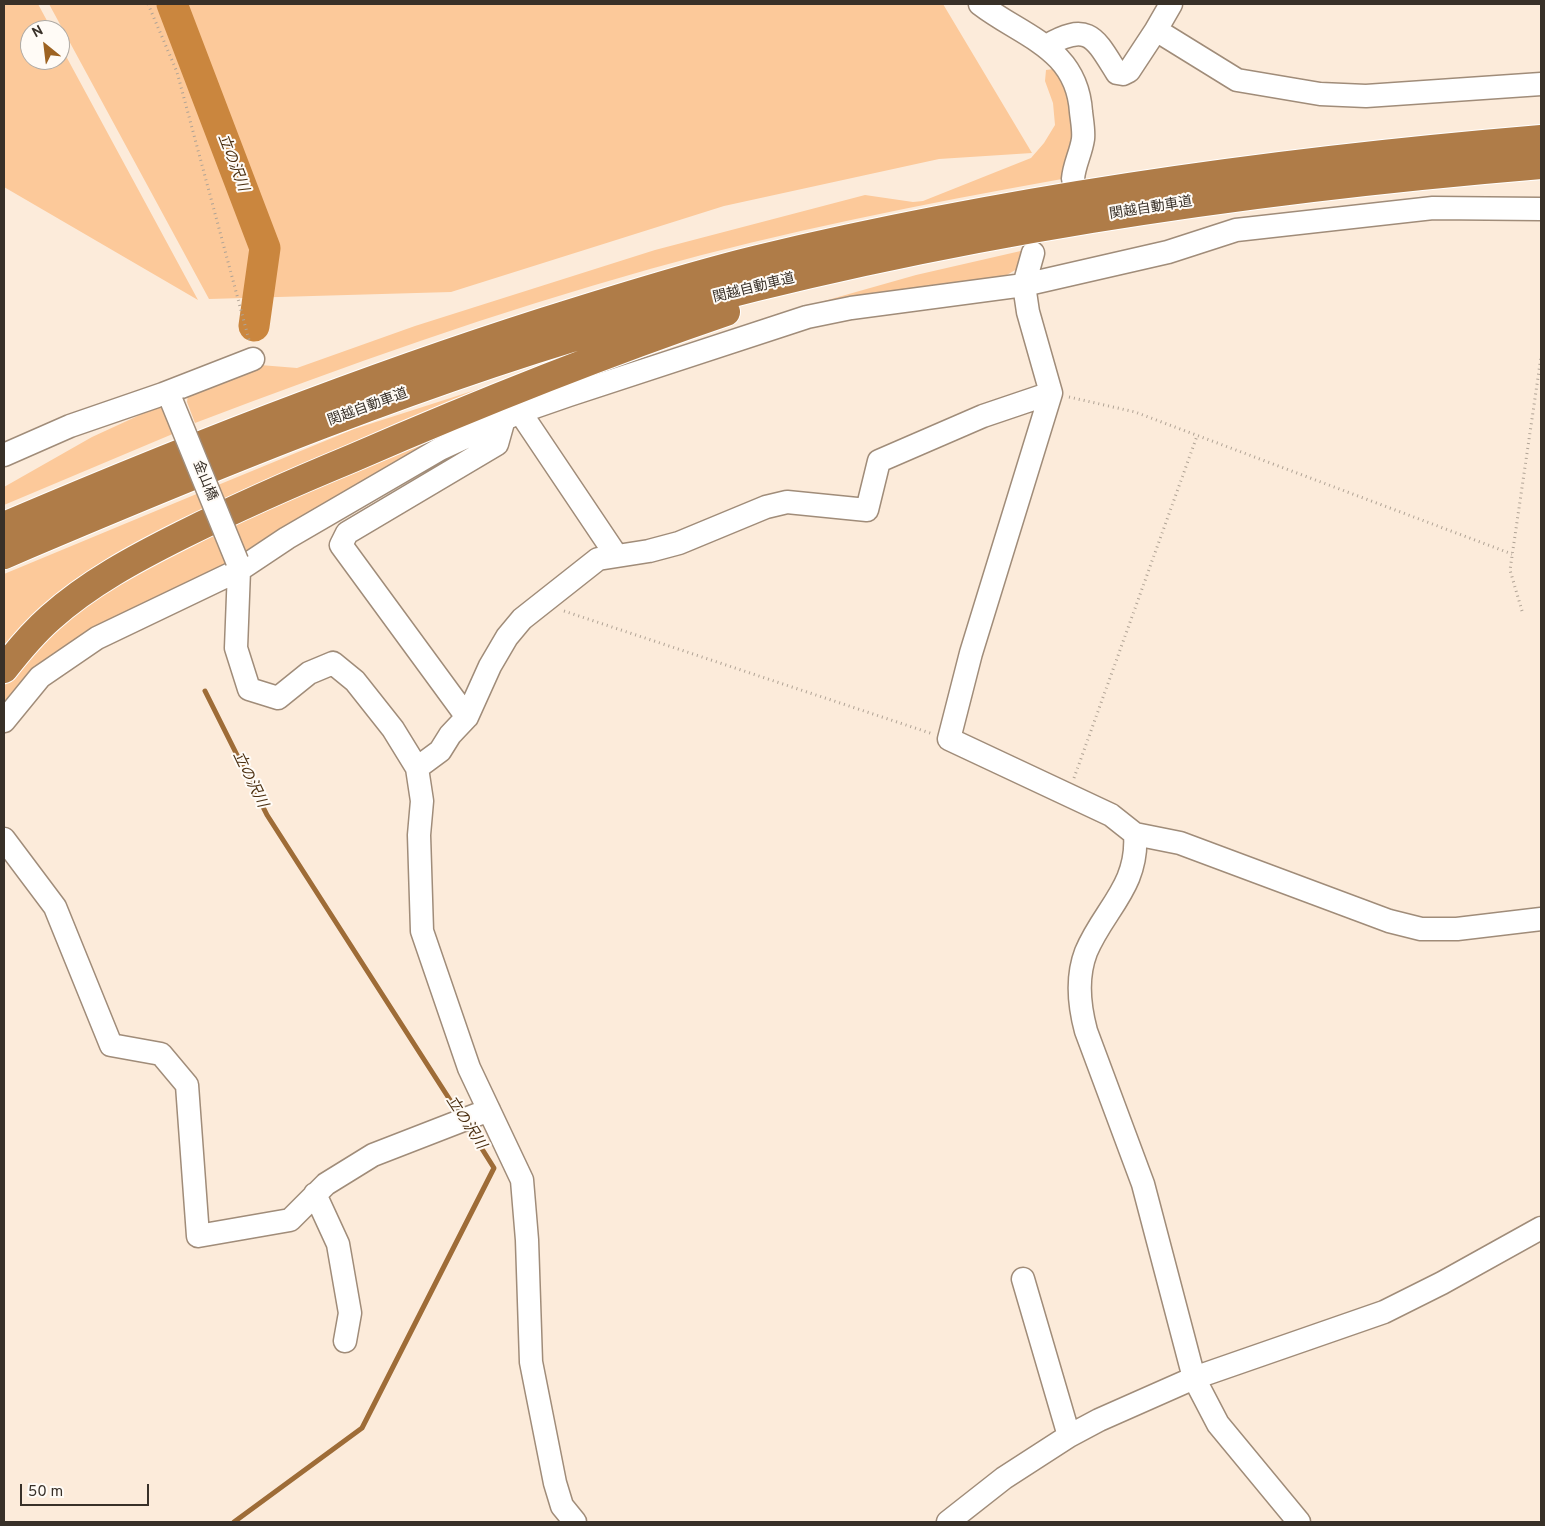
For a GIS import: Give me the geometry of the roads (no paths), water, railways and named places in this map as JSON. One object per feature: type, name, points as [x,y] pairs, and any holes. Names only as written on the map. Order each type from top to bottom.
[{"type":"highway","name":"関越自動車道","points":[[4,526],[114,479],[370,380],[504,334],[755,260],[979,211],[1206,174],[1541,139]]},
{"type":"highway","name":"関越自動車道","points":[[4,555],[257,450],[386,400],[647,316],[749,289],[979,238],[1208,200],[1541,165]]},
{"type":"highway","points":[[4,669],[27,641],[51,617],[118,570],[196,528],[307,477],[481,404],[661,335],[800,288],[979,238]]},
{"type":"street","points":[[980,4],[1046,46],[1062,62],[1076,81],[1081,102],[1083,138],[1074,169],[1073,180]]},
{"type":"street","points":[[1046,46],[1071,34],[1082,34],[1094,39],[1104,50],[1117,73],[1123,74],[1129,70],[1171,4]]},
{"type":"street","points":[[1156,30],[1237,80],[1320,94],[1366,96],[1541,84]]},
{"type":"street","points":[[4,721],[40,677],[97,638],[287,538],[440,449],[512,416],[807,317],[851,308],[1024,285],[1168,252],[1236,230],[1433,208],[1541,209]]},
{"type":"street","points":[[1033,253],[1024,285],[1028,312],[1051,393],[971,653],[949,739],[1111,815],[1135,834],[1180,843],[1389,921],[1422,929],[1457,929],[1541,918]]},
{"type":"street","points":[[4,455],[70,426],[167,398],[253,359]]},
{"type":"street","points":[[417,768],[440,751],[450,735],[467,717],[490,666],[506,637],[522,619],[598,559],[650,551],[679,543],[766,507],[787,502],[867,510],[879,460],[983,416],[1051,393]]},
{"type":"street","name":"金山橋","points":[[167,398],[238,565]]},
{"type":"street","points":[[512,416],[616,555]]},
{"type":"street","points":[[467,717],[341,545],[347,534],[497,444],[512,416]]},
{"type":"street","points":[[238,565],[236,648],[249,688],[278,698],[309,673],[333,663],[355,681],[392,729],[417,768],[422,801],[419,835],[422,931],[469,1068],[522,1180],[527,1240],[531,1362],[562,1506],[575,1522]]},
{"type":"street","points":[[1135,834],[1135,860],[1130,875],[1085,954],[1080,974],[1080,1006],[1086,1031],[1143,1184],[1194,1378],[1218,1424],[1299,1522]]},
{"type":"street","points":[[4,839],[55,907],[111,1045],[161,1054],[187,1085],[198,1236],[290,1220],[326,1184],[373,1155],[489,1110]]},
{"type":"street","points":[[316,1194],[338,1244],[350,1313],[345,1341]]},
{"type":"street","points":[[948,1522],[1004,1478],[1069,1436],[1194,1378],[1384,1312],[1442,1283],[1541,1228]]},
{"type":"street","points":[[1023,1279],[1069,1436]]},
{"type":"waterway","name":"立の沢川","points":[[172,4],[265,248],[254,326]]},
{"type":"waterway","name":"立の沢川","points":[[205,691],[267,815],[459,1114]]},
{"type":"waterway","name":"立の沢川","points":[[234,1522],[362,1428],[494,1168],[467,1125]]}]
